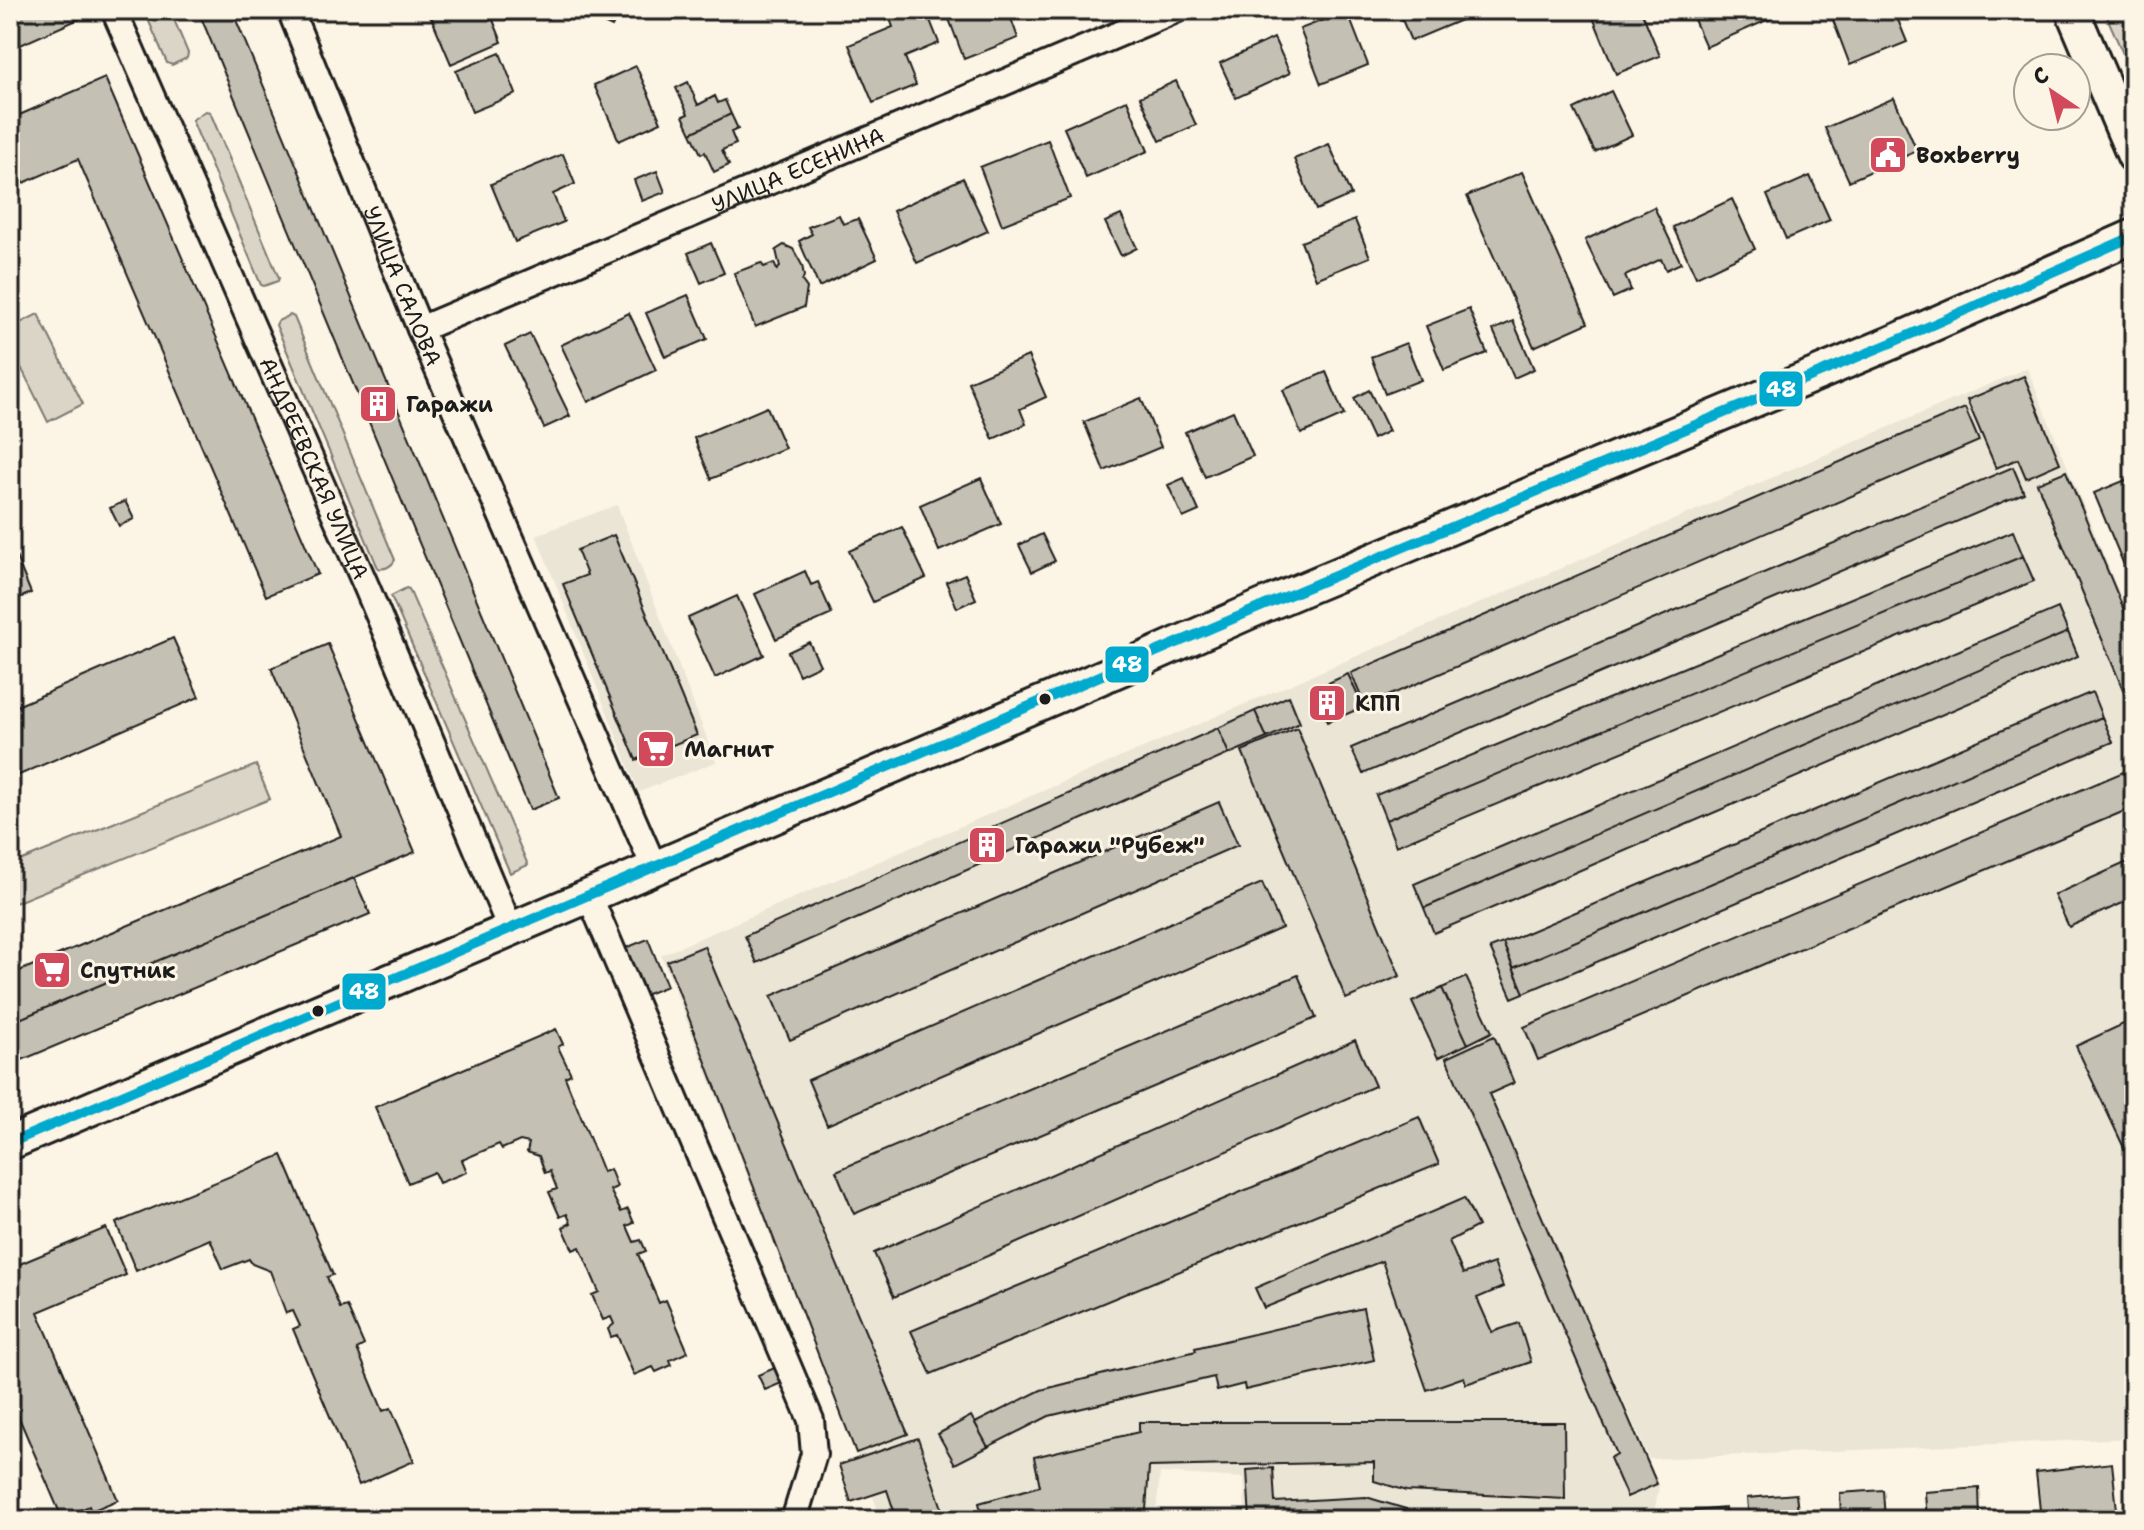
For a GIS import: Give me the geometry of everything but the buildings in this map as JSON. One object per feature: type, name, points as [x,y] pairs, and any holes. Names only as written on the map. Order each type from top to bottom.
[{"type":"main road","points":[[2072,10],[2134,156]]},
{"type":"main road","points":[[10,1143],[1263,606],[1891,343],[2134,236]]},
{"type":"street","name":"АНДРЕЕВСКАЯ УЛИЦА","points":[[114,10],[367,588],[510,928]]},
{"type":"street","name":"УЛИЦА САЛОВА","points":[[290,10],[420,329],[654,867]]},
{"type":"street","name":"УЛИЦА ЕСЕНИНА","points":[[420,329],[1176,10]]},
{"type":"street","points":[[589,895],[811,1420],[814,1454],[794,1520]]},
{"type":"shaded area","points":[[144,10],[170,10],[188,53],[187,58],[172,65],[167,63]]},
{"type":"shaded area","points":[[2104,10],[2134,10],[2134,79]]},
{"type":"shaded area","points":[[205,111],[210,112],[278,281],[261,285],[192,120]]},
{"type":"shaded area","points":[[38,314],[83,404],[48,422],[10,345],[10,328]]},
{"type":"shaded area","points":[[290,315],[294,317],[395,560],[386,568],[378,568],[276,325]]},
{"type":"shaded area","points":[[2027,368],[2134,629],[2134,1438],[1649,1459],[1596,1339],[1659,1486],[1654,1514],[1548,1520],[1245,1520],[1244,1478],[1160,1473],[1156,1514],[1110,1520],[882,1520],[661,955]]},
{"type":"shaded area","points":[[617,505],[716,762],[639,792],[536,535]]},
{"type":"shaded area","points":[[406,588],[528,865],[510,873],[391,596]]},
{"type":"shaded area","points":[[256,765],[270,799],[10,905],[10,865]]},
{"type":"transit line","name":"48","points":[[10,1143],[1263,606],[1891,343],[2134,236]]},
{"type":"place","name":"Boxberry","points":[[1888,155]]},
{"type":"place","name":"Гаражи","points":[[378,404]]},
{"type":"place","name":"КПП","points":[[1327,703]]},
{"type":"place","name":"Магнит","points":[[656,749]]},
{"type":"place","name":"Гаражи \"Рубеж\"","points":[[987,845]]},
{"type":"place","name":"Спутник","points":[[52,970]]}]
